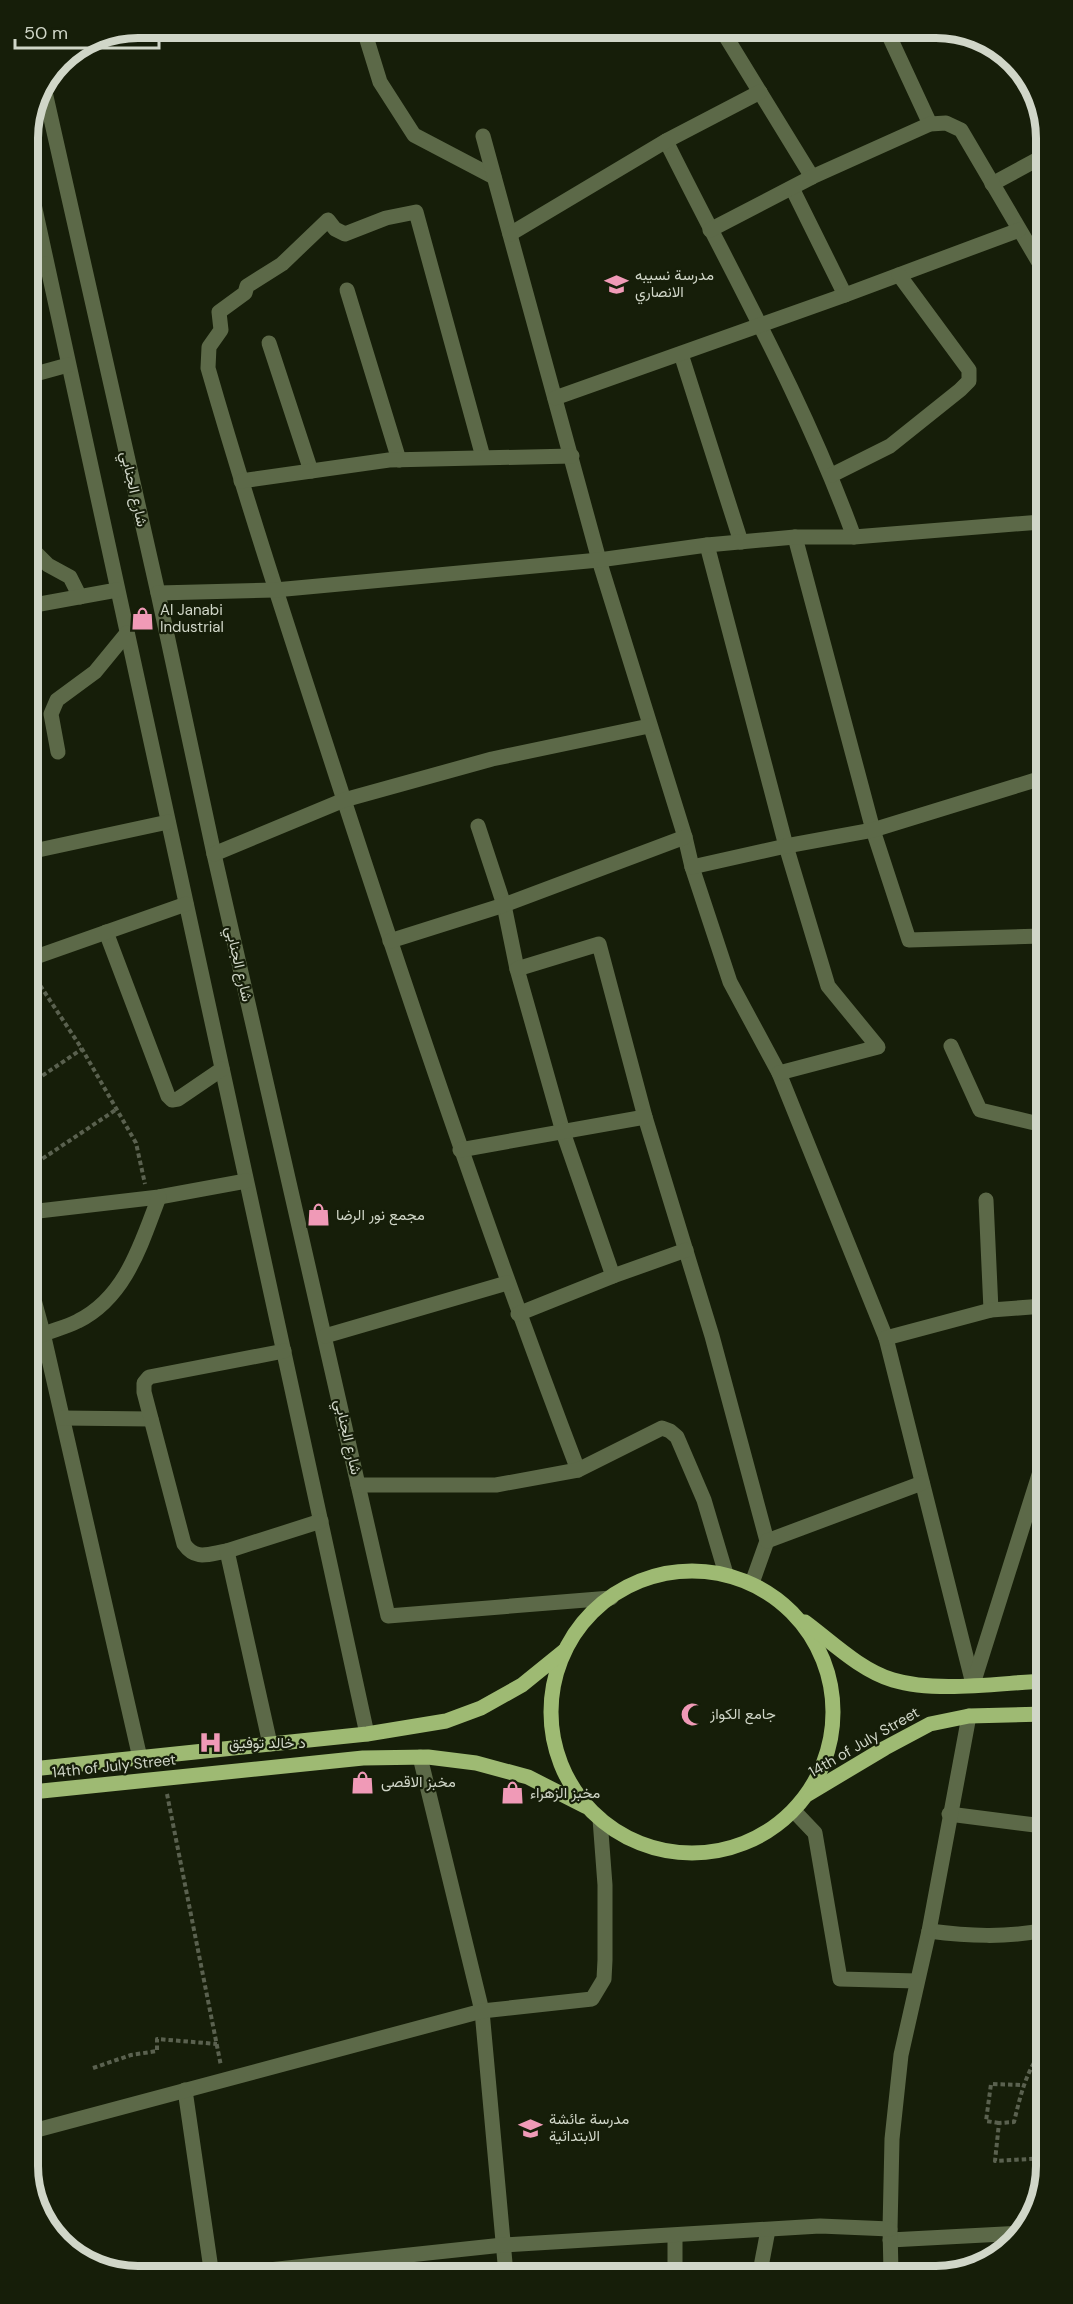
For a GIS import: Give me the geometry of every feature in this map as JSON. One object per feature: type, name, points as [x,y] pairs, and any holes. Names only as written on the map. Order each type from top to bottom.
[{"type":"main road","points":[[678,1570],[726,1574],[752,1583],[776,1598],[796,1616],[820,1651],[833,1691],[833,1734],[824,1765],[808,1794],[794,1811],[766,1833],[734,1848],[699,1854],[663,1851],[630,1839],[586,1807],[567,1779],[555,1748],[550,1715],[553,1682],[564,1651],[592,1611],[632,1583],[678,1570]]},
{"type":"main road","name":"14th of July Street","points":[[796,1616],[865,1666],[893,1680],[923,1685],[1036,1681]]},
{"type":"main road","name":"14th of July Street","points":[[38,1768],[368,1734],[446,1720],[481,1708],[522,1685],[564,1651]]},
{"type":"main road","name":"14th of July Street","points":[[808,1794],[930,1724],[969,1716],[1036,1714]]},
{"type":"main road","name":"14th of July Street","points":[[38,1791],[363,1758],[420,1757],[476,1762],[528,1777],[586,1807]]},
{"type":"street","points":[[366,38],[380,82],[414,135],[494,177]]},
{"type":"street","points":[[727,38],[812,177]]},
{"type":"street","points":[[890,38],[930,124]]},
{"type":"street","points":[[510,234],[666,141],[760,92]]},
{"type":"street","name":"شارع الجنابي","points":[[46,98],[158,593],[214,854],[388,1616],[611,1598]]},
{"type":"street","points":[[710,230],[812,177],[930,124],[946,123],[961,130],[1036,258]]},
{"type":"street","points":[[483,136],[599,560],[685,837],[692,867],[730,982],[779,1073],[886,1338],[973,1684]]},
{"type":"street","points":[[666,141],[761,326],[832,475],[854,537]]},
{"type":"street","points":[[992,184],[1036,160]]},
{"type":"street","points":[[792,188],[845,295]]},
{"type":"street","points":[[483,457],[416,212],[386,218],[345,234],[335,229],[328,220],[282,264],[247,286],[245,293],[219,312],[221,330],[209,347],[208,368],[274,590],[460,1150],[518,1314],[578,1470]]},
{"type":"street","points":[[38,225],[368,1734]]},
{"type":"street","points":[[555,398],[761,326],[1019,230]]},
{"type":"street","points":[[38,267],[46,264]]},
{"type":"street","points":[[832,475],[890,446],[969,381],[969,370],[899,275]]},
{"type":"street","points":[[347,290],[399,460]]},
{"type":"street","points":[[269,343],[311,471]]},
{"type":"street","points":[[681,354],[741,542]]},
{"type":"street","points":[[38,372],[68,365]]},
{"type":"street","points":[[241,481],[399,460],[572,456]]},
{"type":"street","points":[[158,593],[274,590],[599,560],[707,545],[795,537],[854,537],[1036,522]]},
{"type":"street","points":[[795,537],[873,830],[909,940],[1036,936]]},
{"type":"street","points":[[707,545],[786,846],[828,986],[878,1047],[779,1073]]},
{"type":"street","points":[[38,555],[48,565],[69,577],[80,597]]},
{"type":"street","points":[[38,604],[117,590]]},
{"type":"street","points":[[58,752],[51,714],[57,700],[95,672],[127,633]]},
{"type":"street","points":[[214,854],[344,800],[492,759],[649,726]]},
{"type":"street","points":[[692,867],[873,830],[1036,780]]},
{"type":"street","points":[[38,850],[168,822]]},
{"type":"street","points":[[478,826],[504,905],[517,969],[563,1132],[613,1275]]},
{"type":"street","points":[[390,941],[504,905],[685,837]]},
{"type":"street","points":[[38,956],[186,904]]},
{"type":"street","points":[[106,933],[168,1096],[172,1100],[178,1099],[222,1069]]},
{"type":"street","points":[[517,969],[599,944],[645,1116],[712,1336],[767,1541],[752,1583]]},
{"type":"street","points":[[951,1046],[980,1110],[1036,1123]]},
{"type":"street","points":[[460,1150],[645,1116]]},
{"type":"street","points":[[38,1211],[153,1198],[246,1181]]},
{"type":"street","points":[[38,1336],[77,1322],[110,1296],[129,1270],[153,1198]]},
{"type":"street","points":[[986,1200],[991,1310]]},
{"type":"street","points":[[518,1314],[613,1275],[686,1250]]},
{"type":"street","points":[[325,1336],[507,1283]]},
{"type":"street","points":[[886,1338],[991,1310],[1036,1307]]},
{"type":"street","points":[[38,1339],[63,1418],[140,1758]]},
{"type":"street","points":[[284,1351],[149,1377],[144,1383],[144,1392],[184,1544],[190,1553],[199,1555],[227,1551],[321,1521]]},
{"type":"street","points":[[63,1418],[151,1419]]},
{"type":"street","points":[[358,1485],[496,1485],[578,1470],[662,1428],[677,1437],[704,1500],[726,1574]]},
{"type":"street","points":[[767,1541],[922,1483]]},
{"type":"street","points":[[973,1684],[1036,1484]]},
{"type":"street","points":[[227,1551],[270,1744]]},
{"type":"street","points":[[891,2266],[892,2139],[901,2055],[929,1931],[969,1716]]},
{"type":"street","points":[[420,1757],[482,2010],[505,2266]]},
{"type":"street","points":[[794,1811],[814,1833],[840,1979],[917,1981]]},
{"type":"street","points":[[949,1814],[1036,1825]]},
{"type":"street","points":[[38,2129],[482,2010],[592,1999],[604,1979],[605,1960],[600,1819]]},
{"type":"street","points":[[929,1931],[976,1937],[1036,1932]]},
{"type":"street","points":[[185,2090],[211,2266]]},
{"type":"street","points":[[359,2266],[503,2245],[820,2226],[890,2235],[1009,2233]]},
{"type":"street","points":[[761,2266],[768,2230]]},
{"type":"street","points":[[675,2236],[675,2266]]},
{"type":"path","points":[[38,982],[82,1049],[136,1143],[153,1198]]},
{"type":"path","points":[[38,1078],[82,1049]]},
{"type":"path","points":[[38,1162],[117,1109]]},
{"type":"path","points":[[164,1779],[224,2080]]},
{"type":"path","points":[[93,2068],[131,2055],[157,2051],[157,2040],[217,2044]]},
{"type":"path","points":[[1023,2085],[991,2084],[986,2121],[1014,2122],[1023,2085],[1036,2058]]},
{"type":"path","points":[[999,2123],[995,2161],[1036,2159]]},
{"type":"place","name":"مدرسة نسيبه الانصاري","points":[[617,284]]},
{"type":"place","name":"Al Janabi Industrial","points":[[142,619]]},
{"type":"place","name":"مجمع نور الرضا","points":[[318,1215]]},
{"type":"place","name":"جامع الكواز","points":[[692,1714]]},
{"type":"place","name":"د خالد توفيق","points":[[211,1743]]},
{"type":"place","name":"مخبز الاقصى","points":[[363,1782]]},
{"type":"place","name":"مخبز الزهراء","points":[[512,1793]]},
{"type":"place","name":"مدرسة عائشة الابتدائية","points":[[531,2128]]}]
